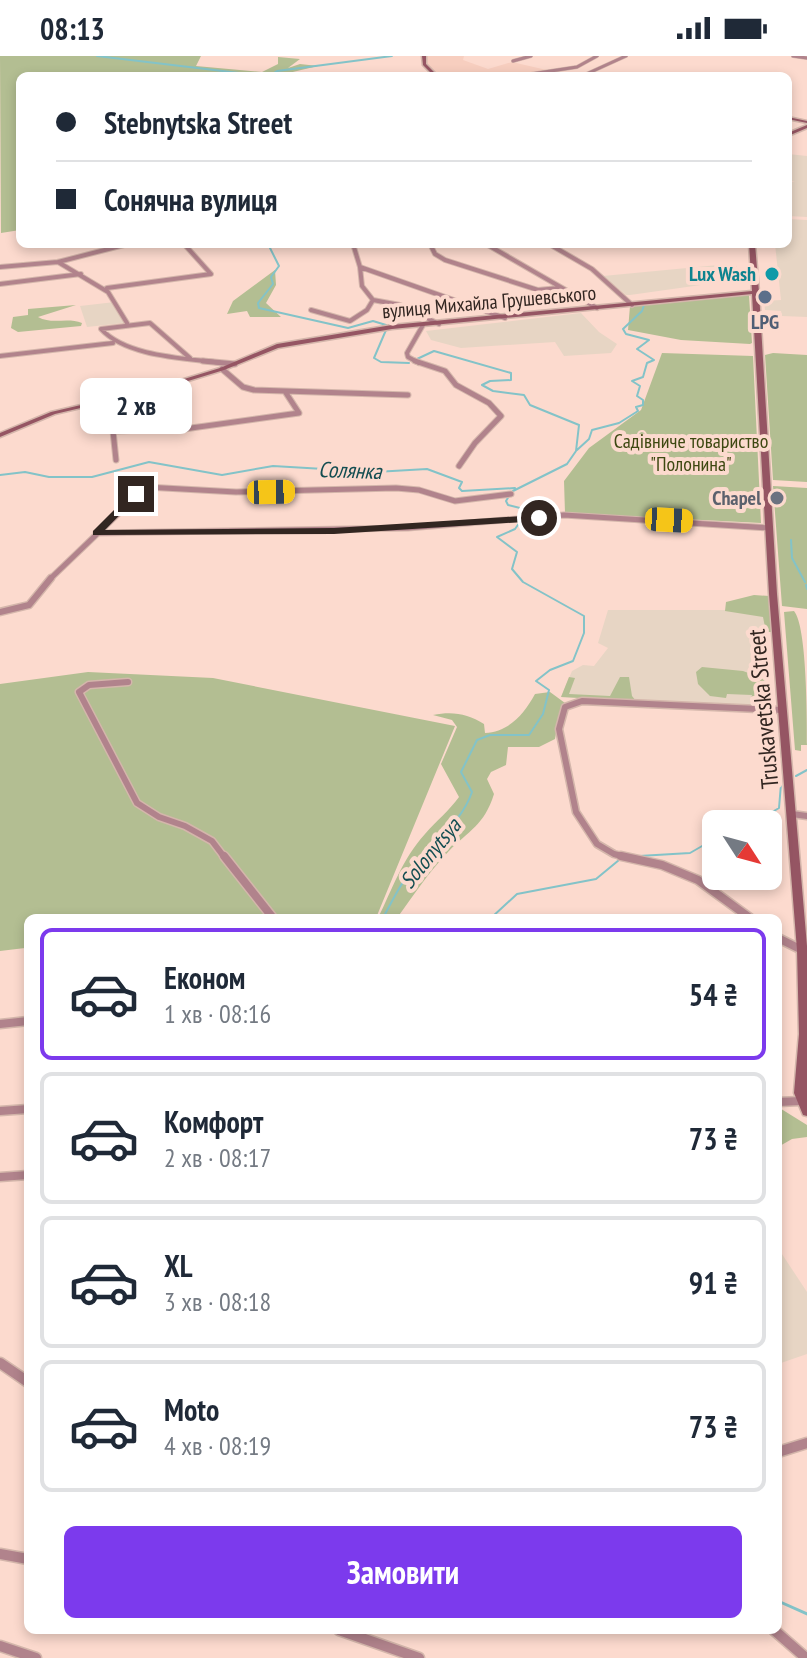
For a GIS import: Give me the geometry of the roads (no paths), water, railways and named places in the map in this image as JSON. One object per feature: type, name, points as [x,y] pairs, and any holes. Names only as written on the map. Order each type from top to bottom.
[{"type":"street","points":[[513,61],[531,56]]},
{"type":"street","points":[[544,72],[577,67],[597,56]]},
{"type":"street","points":[[591,72],[626,56]]},
{"type":"street","points":[[793,56],[807,58]]},
{"type":"street","points":[[0,267],[58,262],[112,248]]},
{"type":"street","points":[[107,288],[211,274],[188,248]]},
{"type":"street","points":[[354,248],[362,286],[373,300],[400,305],[439,324]]},
{"type":"street","points":[[432,248],[436,256],[445,260],[536,289],[559,288]]},
{"type":"street","points":[[493,248],[597,308]]},
{"type":"street","points":[[556,248],[592,269],[632,305]]},
{"type":"street","name":"Truskavetska Street","points":[[752,248],[782,710],[802,950],[805,1034],[801,1101]]},
{"type":"street","points":[[58,262],[107,288],[119,303],[127,323]]},
{"type":"street","points":[[360,267],[506,318]]},
{"type":"street","points":[[0,284],[81,274]]},
{"type":"street","name":"вулиця Михайла Грушевського","points":[[0,435],[53,413],[160,388],[222,369],[277,346],[382,328],[754,292]]},
{"type":"street","points":[[311,310],[350,321],[367,310],[373,300]]},
{"type":"street","points":[[190,358],[152,324],[127,323],[101,329],[101,333],[116,342],[190,358],[235,364]]},
{"type":"street","points":[[423,325],[407,353],[408,357],[445,371],[447,378],[458,387],[494,406],[501,416],[475,443],[459,466]]},
{"type":"street","points":[[0,356],[116,342]]},
{"type":"street","points":[[222,369],[246,389],[286,393],[408,395]]},
{"type":"street","points":[[116,460],[113,431],[184,429],[299,413],[286,393]]},
{"type":"street","points":[[0,612],[33,604],[39,590],[146,487],[236,492],[396,488],[425,491],[455,501],[511,494]]},
{"type":"street","points":[[96,533],[334,531],[570,515],[770,528]]},
{"type":"street","points":[[128,682],[89,685],[79,692],[125,775],[133,798],[159,817],[185,826],[212,841],[270,914]]},
{"type":"street","points":[[745,914],[698,880],[662,865],[614,854],[597,844],[576,812],[559,729],[565,707],[582,701],[782,710]]},
{"type":"street","points":[[792,814],[807,816]]},
{"type":"street","points":[[782,940],[802,950]]},
{"type":"street","points":[[0,1024],[24,1021]]},
{"type":"street","points":[[782,1102],[801,1101],[807,1112]]},
{"type":"street","points":[[0,1111],[24,1109]]},
{"type":"street","points":[[0,1177],[24,1175]]},
{"type":"street","points":[[0,1363],[24,1379]]},
{"type":"street","points":[[782,1451],[807,1443]]},
{"type":"street","points":[[0,1554],[24,1558]]},
{"type":"street","points":[[350,1634],[419,1658]]},
{"type":"street","points":[[779,1634],[806,1658]]},
{"type":"street","points":[[0,1646],[36,1658]]},
{"type":"waterway","points":[[97,56],[231,72]]},
{"type":"waterway","name":"Solonytsya","points":[[275,72],[392,56]]},
{"type":"waterway","name":"Solonytsya","points":[[270,248],[279,266],[271,277],[273,284],[258,303],[259,308],[348,328],[373,321],[386,325]]},
{"type":"waterway","points":[[577,450],[589,439],[592,430],[619,423],[638,411],[636,407],[643,405],[643,400],[637,396],[640,386],[632,381],[643,377],[647,363],[654,360],[637,349],[649,340],[626,334],[623,329],[642,311],[644,305]]},
{"type":"waterway","name":"Solonytsya","points":[[386,330],[374,358],[381,362],[409,363]]},
{"type":"waterway","name":"Solonytsya","points":[[417,359],[434,351],[511,373],[511,380],[490,381],[482,385],[493,391],[524,395],[530,405],[579,425],[576,451],[567,464],[513,491]]},
{"type":"waterway","name":"Солянка","points":[[0,475],[25,472],[49,477],[92,477],[149,462],[222,475],[273,466],[375,472],[427,469],[462,482],[459,488],[462,491],[515,488]]},
{"type":"waterway","name":"Solonytsya","points":[[509,496],[506,501],[508,505],[532,511],[520,516]]},
{"type":"waterway","name":"Solonytsya","points":[[385,914],[412,869],[467,803],[472,792],[461,772],[477,740],[490,735],[529,735],[543,714],[549,690],[536,681],[550,670],[573,661],[584,633],[584,616],[523,582],[512,569],[517,552],[497,537],[515,529],[520,522]]},
{"type":"waterway","points":[[791,540],[792,558],[805,582]]},
{"type":"waterway","points":[[806,585],[807,589]]},
{"type":"waterway","points":[[796,776],[807,770]]},
{"type":"waterway","points":[[776,810],[779,808],[781,784]]},
{"type":"waterway","points":[[639,856],[690,853],[702,846]]},
{"type":"waterway","points":[[495,914],[517,894],[596,879],[619,860]]},
{"type":"waterway","name":"Solonytsya","points":[[782,1603],[807,1614]]},
{"type":"place","name":"Lux Wash","points":[[772,274]]},
{"type":"place","name":"LPG","points":[[765,297]]},
{"type":"place","name":"Chapel","points":[[777,498]]},
{"type":"park label","name":"Садівниче товариство \"Полонина\"","points":[[691,452]]}]
